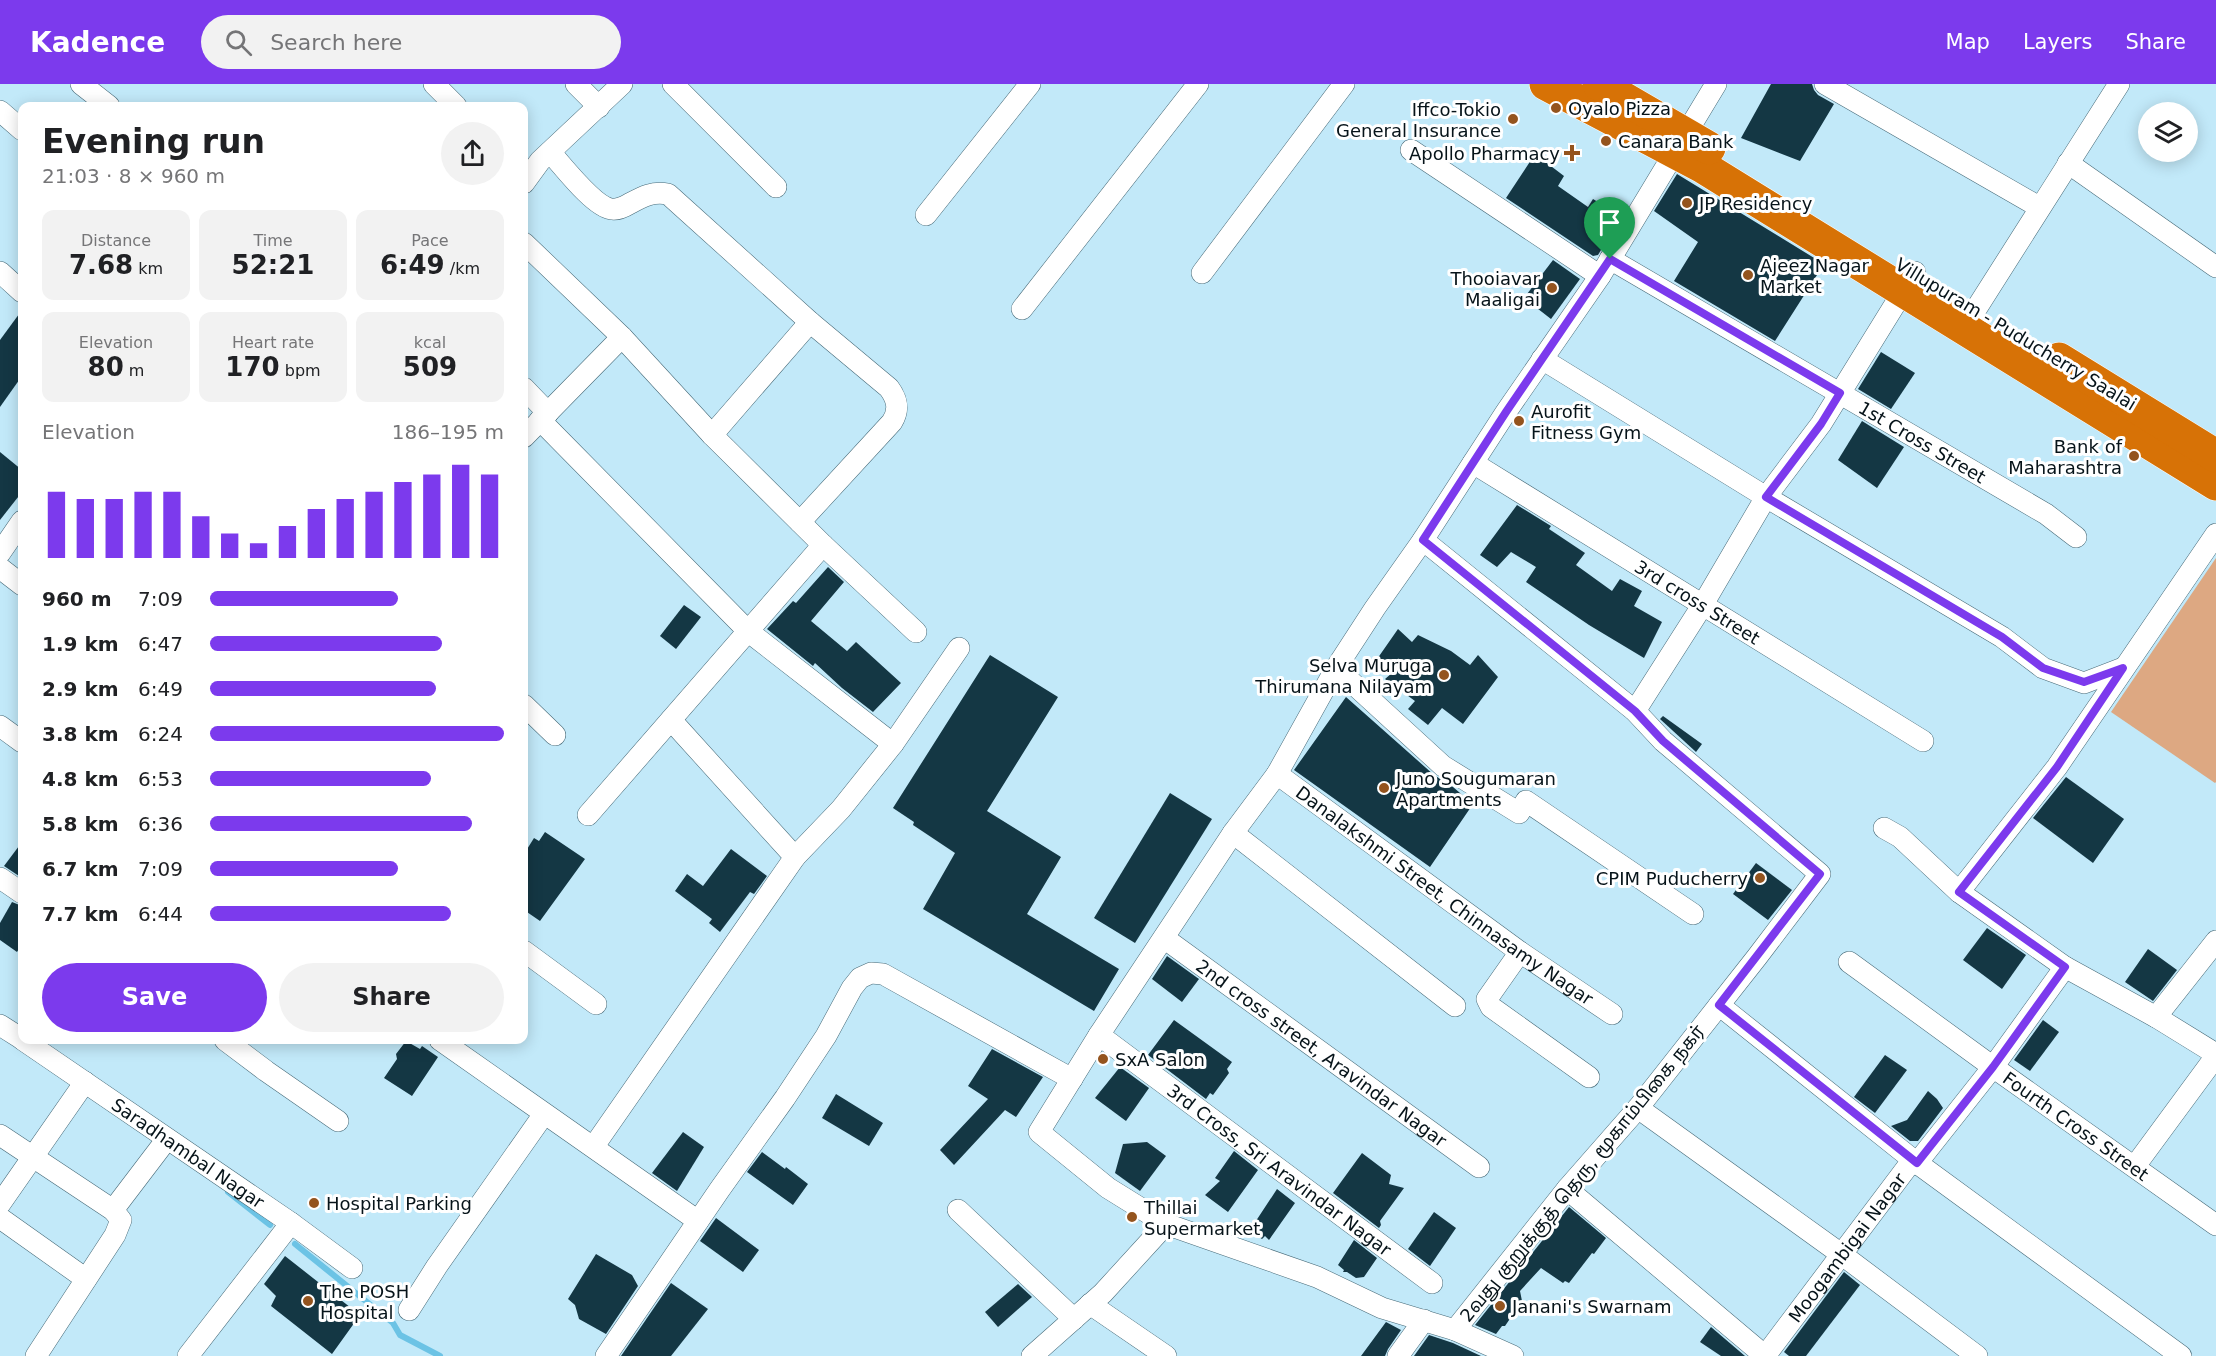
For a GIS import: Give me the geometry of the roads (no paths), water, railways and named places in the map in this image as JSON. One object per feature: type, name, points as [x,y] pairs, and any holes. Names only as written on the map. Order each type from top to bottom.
[{"type":"highway","points":[[1546,84],[1663,134]]},
{"type":"highway","points":[[1599,84],[1663,134]]},
{"type":"highway","name":"Villupuram - Puducherry Saalai","points":[[1663,134],[1703,167],[1909,281],[2039,361],[2216,484]]},
{"type":"highway","name":"Villupuram - Puducherry Saalai","points":[[2039,361],[2216,456]]},
{"type":"street","points":[[81,84],[104,102]]},
{"type":"street","points":[[434,84],[452,102]]},
{"type":"street","points":[[576,84],[599,107]]},
{"type":"street","points":[[528,175],[540,161],[622,84]]},
{"type":"street","points":[[672,84],[776,187]]},
{"type":"street","points":[[926,215],[1030,84]]},
{"type":"street","points":[[1022,309],[1198,84]]},
{"type":"street","points":[[1202,273],[1344,84]]},
{"type":"street","points":[[1513,1356],[1455,1330],[1382,1308],[1317,1277],[1166,1224],[1108,1188],[1038,1132],[1099,1035],[1233,833],[1277,774],[1336,668],[1605,267],[1663,134],[1716,84]]},
{"type":"street","points":[[1825,84],[2039,207]]},
{"type":"street","points":[[1970,318],[2119,84]]},
{"type":"street","points":[[0,111],[18,127]]},
{"type":"street","name":"1st Cross Street","points":[[1411,150],[1605,267],[1840,393],[2046,514],[2076,537]]},
{"type":"street","points":[[550,152],[598,204],[611,209],[623,207],[656,192],[668,194],[896,396],[896,415],[892,422],[800,522]]},
{"type":"street","points":[[2068,163],[2216,267]]},
{"type":"street","points":[[528,247],[622,337],[712,435],[823,545],[916,632]]},
{"type":"street","points":[[0,272],[18,288]]},
{"type":"street","points":[[1423,540],[1635,711],[1702,606],[1766,497],[1821,424],[1909,281]]},
{"type":"street","points":[[712,435],[810,322]]},
{"type":"street","points":[[528,433],[622,337]]},
{"type":"street","points":[[1542,359],[1766,497],[2002,637],[2043,668],[2084,682],[2123,668]]},
{"type":"street","points":[[528,394],[544,417],[749,632],[893,744]]},
{"type":"street","name":"3rd cross Street","points":[[1473,463],[1923,741]]},
{"type":"street","points":[[0,553],[18,527]]},
{"type":"street","points":[[1959,892],[2057,767],[2216,534]]},
{"type":"street","points":[[588,815],[823,545]]},
{"type":"street","points":[[0,568],[18,582]]},
{"type":"street","points":[[594,1146],[795,857],[841,809],[893,744],[958,648]]},
{"type":"street","points":[[1336,668],[1443,766],[1520,813],[1526,801],[1693,914]]},
{"type":"street","points":[[528,709],[555,735]]},
{"type":"street","name":"2வது குறுக்குத் தெரு, மூகாம்பிகை நகர்","points":[[1455,1330],[1567,1189],[1638,1108],[1820,874],[1663,741],[1635,711]]},
{"type":"street","points":[[671,720],[795,857]]},
{"type":"street","points":[[0,726],[18,739]]},
{"type":"street","name":"Danalakshmi Street, Chinnasamy Nagar","points":[[1277,774],[1520,952],[1612,1014]]},
{"type":"street","points":[[1884,828],[1900,837],[1959,892],[2065,967],[2156,1017],[2216,1055],[2135,1166]]},
{"type":"street","points":[[1233,833],[1455,1006]]},
{"type":"street","name":"2nd cross street, Aravindar Nagar","points":[[1164,938],[1479,1167]]},
{"type":"street","points":[[2156,1017],[2216,941]]},
{"type":"street","points":[[1520,952],[1487,999],[1491,1007],[1589,1077]]},
{"type":"street","points":[[528,954],[596,1004]]},
{"type":"street","name":"Fourth Cross Street","points":[[1849,962],[2216,1225]]},
{"type":"street","name":"Moogambigai Nagar","points":[[1765,1356],[1908,1167],[1917,1163],[1993,1067],[2065,967]]},
{"type":"street","points":[[606,1356],[826,1036],[852,988],[860,978],[871,973],[883,974],[1072,1079]]},
{"type":"street","points":[[1719,1005],[1917,1163],[2181,1356]]},
{"type":"street","name":"Saradhambal Nagar","points":[[0,1025],[18,1036]]},
{"type":"street","name":"3rd Cross, Sri Aravindar Nagar","points":[[1099,1035],[1432,1283]]},
{"type":"street","name":"Saradhambal Nagar","points":[[30,1044],[291,1223],[352,1268]]},
{"type":"street","points":[[230,1044],[338,1121]]},
{"type":"street","points":[[447,1044],[698,1221]]},
{"type":"street","points":[[0,1204],[85,1082]]},
{"type":"street","points":[[1638,1108],[1841,1254],[1977,1356]]},
{"type":"street","points":[[410,1310],[436,1266],[544,1114]]},
{"type":"street","points":[[0,1135],[113,1210],[120,1220],[115,1235],[36,1356]]},
{"type":"street","points":[[113,1210],[167,1139]]},
{"type":"street","points":[[1567,1189],[1765,1356]]},
{"type":"street","points":[[958,1210],[1074,1319]]},
{"type":"street","points":[[0,1218],[87,1279]]},
{"type":"street","points":[[188,1356],[291,1223]]},
{"type":"street","points":[[1032,1356],[1090,1304],[1166,1224]]},
{"type":"street","points":[[1090,1304],[1166,1356]]},
{"type":"street","points":[[1398,1356],[1424,1320]]},
{"type":"waterway","points":[[228,1192],[270,1225]]},
{"type":"waterway","points":[[295,1244],[393,1323],[400,1335],[440,1356]]},
{"type":"place","name":"Oyalo Pizza","points":[[1556,108]]},
{"type":"place","name":"Iffco-Tokio General Insurance","points":[[1513,119]]},
{"type":"place","name":"Canara Bank","points":[[1606,141]]},
{"type":"place","name":"Apollo Pharmacy","points":[[1572,153]]},
{"type":"place","name":"JP Residency","points":[[1687,203]]},
{"type":"place","name":"Ajeez Nagar Market","points":[[1748,275]]},
{"type":"place","name":"Thooiavar Maaligai","points":[[1552,288]]},
{"type":"place","name":"Aurofit Fitness Gym","points":[[1519,421]]},
{"type":"place","name":"Bank of Maharashtra","points":[[2134,456]]},
{"type":"place","name":"Selva Muruga Thirumana Nilayam","points":[[1444,675]]},
{"type":"place","name":"Juno Sougumaran Apartments","points":[[1384,788]]},
{"type":"place","name":"CPIM Puducherry","points":[[1760,878]]},
{"type":"place","name":"SxA Salon","points":[[1103,1059]]},
{"type":"place","name":"Hospital Parking","points":[[314,1203]]},
{"type":"place","name":"Thillai Supermarket","points":[[1132,1217]]},
{"type":"place","name":"The POSH Hospital","points":[[308,1301]]},
{"type":"place","name":"Janani's Swarnam","points":[[1500,1306]]}]
